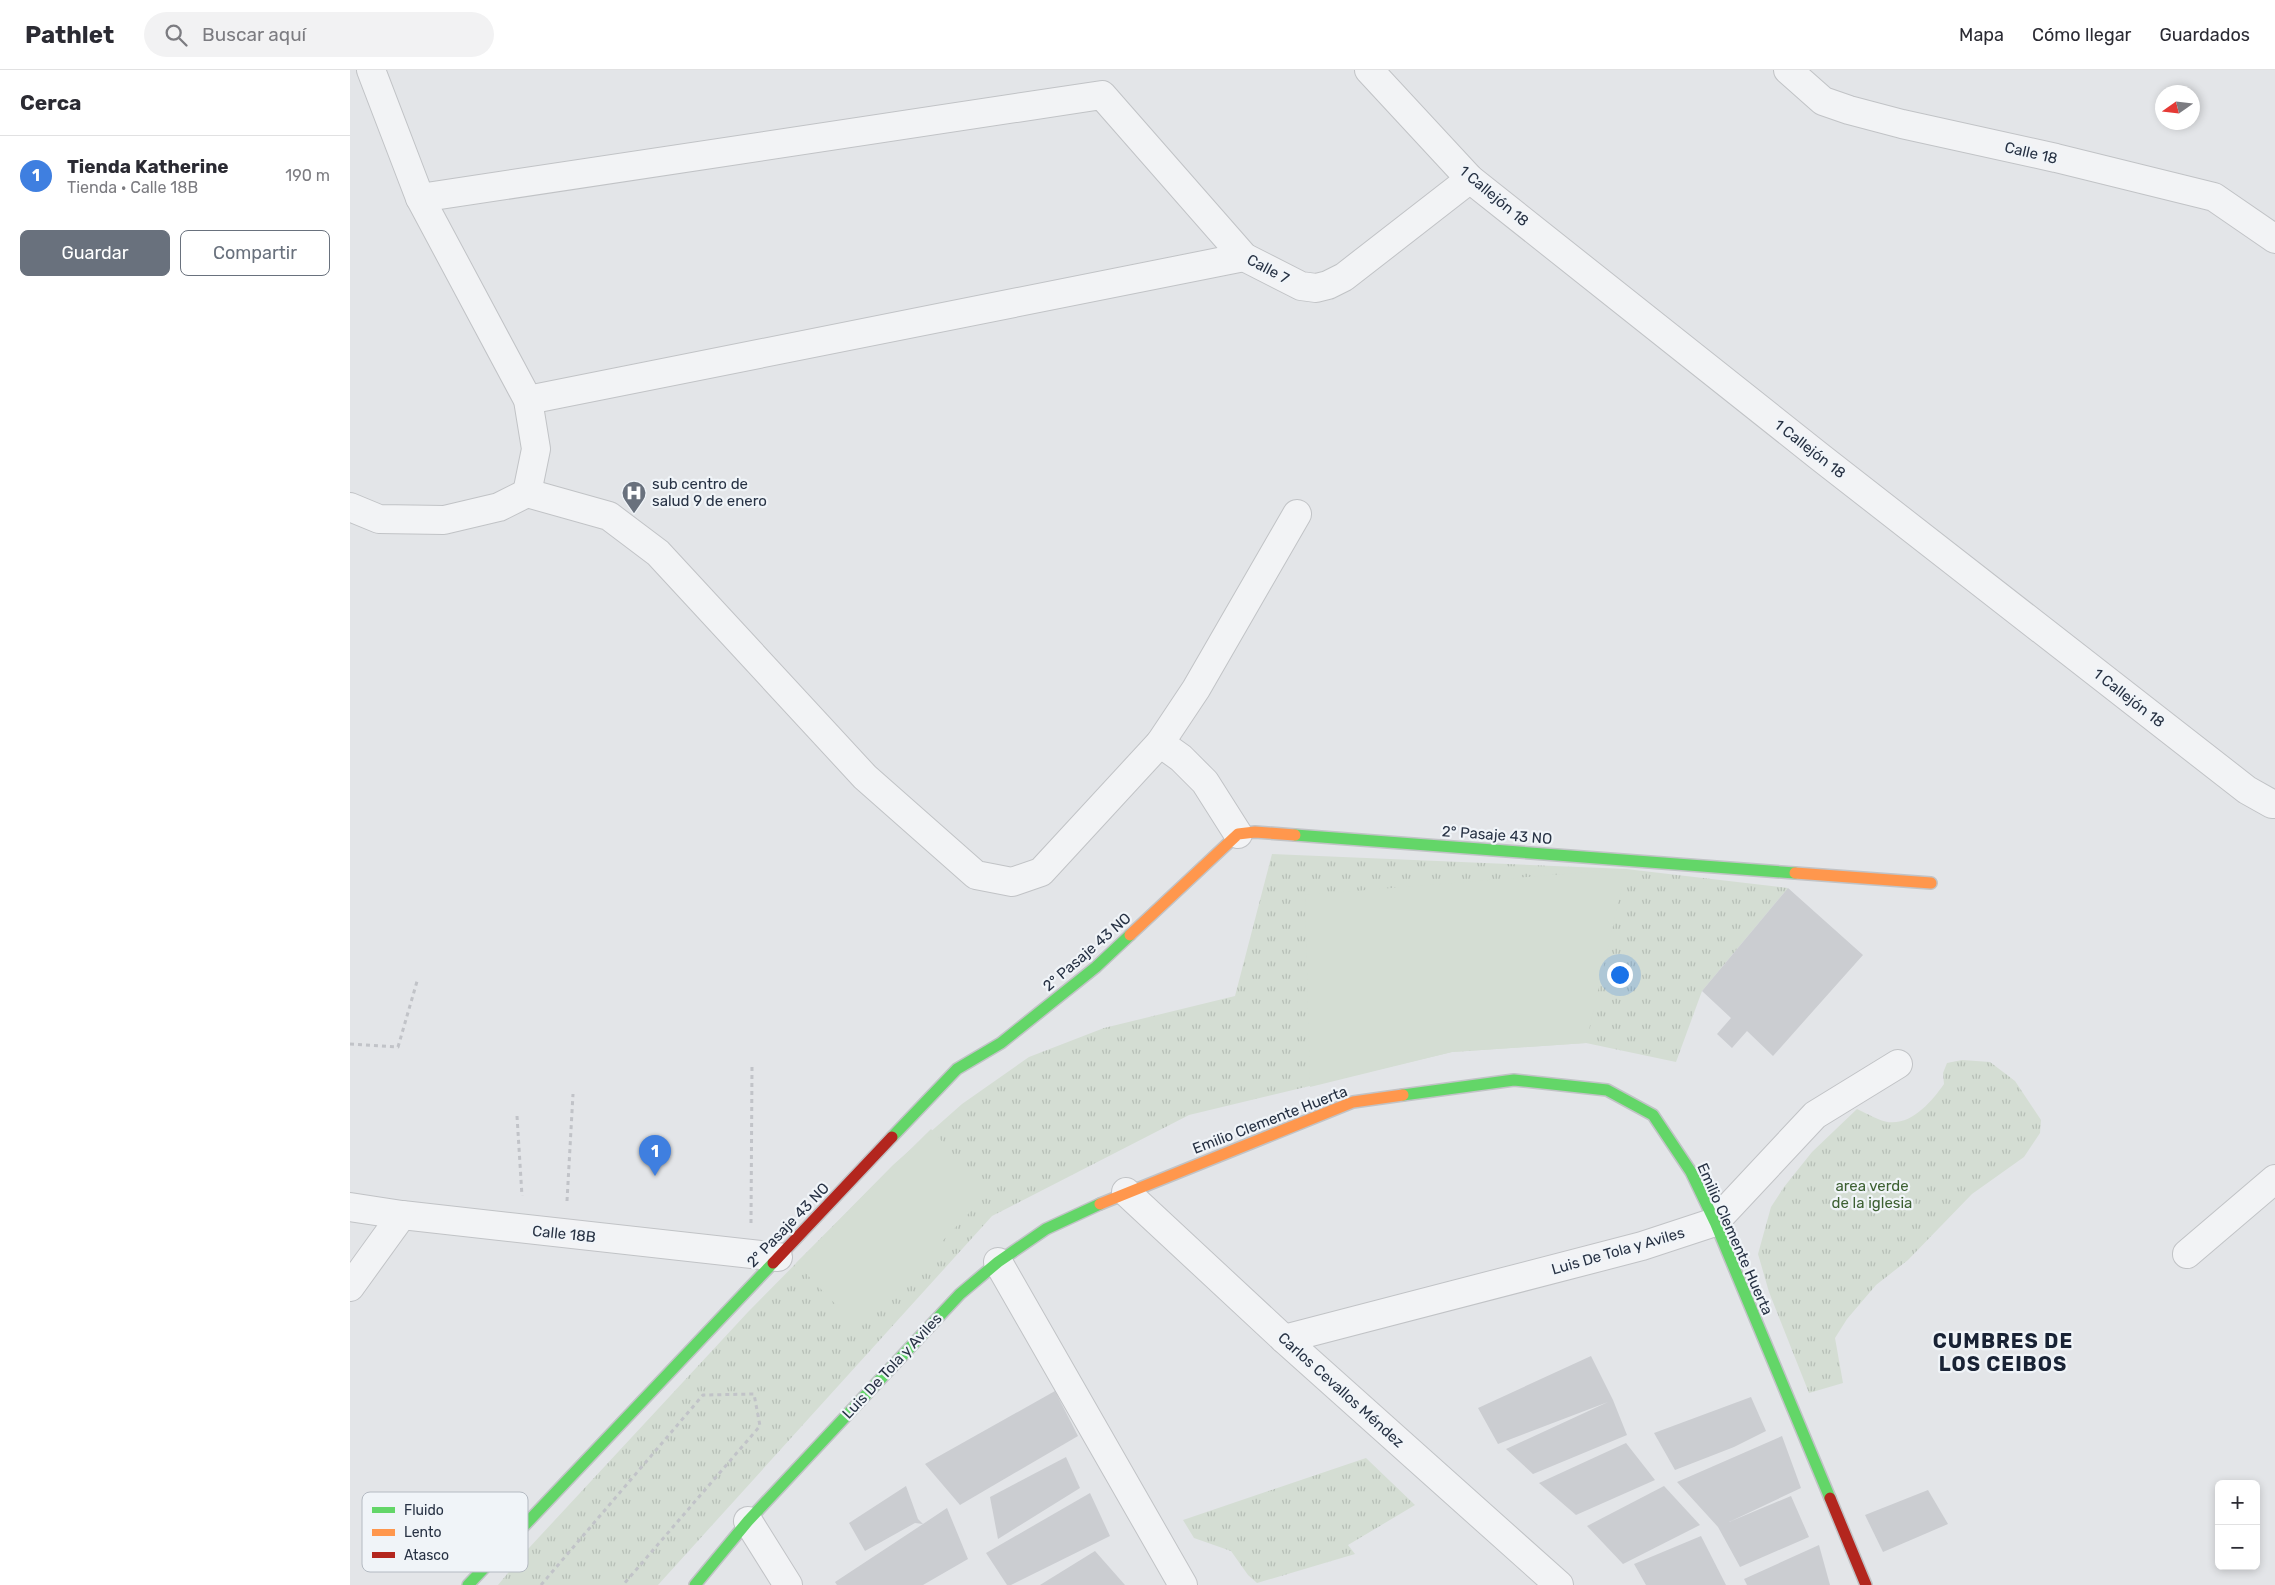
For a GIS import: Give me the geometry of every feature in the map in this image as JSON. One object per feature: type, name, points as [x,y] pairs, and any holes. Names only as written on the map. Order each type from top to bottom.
[{"type":"street","points":[[371,70],[420,198],[528,400],[536,449],[527,493]]},
{"type":"street","name":"1 Callejón 18","points":[[1369,70],[1470,179],[1820,457],[2200,754],[2247,790],[2273,804]]},
{"type":"street","name":"Calle 18","points":[[1788,70],[1823,100],[1849,110],[2214,197],[2275,239]]},
{"type":"street","name":"Calle 7","points":[[420,198],[1102,95],[1244,258],[1301,286],[1316,288],[1328,285],[1344,277],[1470,179]]},
{"type":"street","points":[[528,400],[1244,258]]},
{"type":"street","points":[[350,507],[379,519],[444,520],[499,507],[527,493],[609,516],[658,553],[865,777],[976,875],[1012,882],[1041,872],[1160,743],[1196,689],[1296,514]]},
{"type":"street","points":[[1160,743],[1181,758],[1205,782],[1238,834]]},
{"type":"street","name":"2° Pasaje 43 NO","points":[[528,1522],[957,1069],[1001,1043],[1096,967],[1238,834],[1255,832],[1931,883]]},
{"type":"street","name":"Luis De Tola y Aviles","points":[[1284,1339],[1642,1246],[1715,1222],[1815,1115],[1898,1064]]},
{"type":"street","name":"Emilio Clemente Huerta","points":[[1126,1192],[1353,1102],[1514,1080],[1607,1090],[1654,1114],[1691,1172],[1715,1222],[1866,1585]]},
{"type":"street","points":[[2187,1254],[2275,1178]]},
{"type":"street","name":"Luis De Tola y Aviles","points":[[695,1585],[748,1521],[960,1294],[998,1262],[1046,1230],[1126,1192]]},
{"type":"street","name":"Carlos Cevallos Méndez","points":[[1126,1192],[1284,1339],[1559,1585]]},
{"type":"street","name":"Calle 18B","points":[[350,1207],[525,1230],[778,1257]]},
{"type":"street","points":[[350,1288],[402,1215]]},
{"type":"street","points":[[998,1262],[1183,1585]]},
{"type":"street","points":[[748,1521],[788,1585]]},
{"type":"street","name":"2° Pasaje 43 NO","points":[[468,1585],[480,1572]]},
{"type":"path","points":[[350,1044],[398,1047],[418,978]]},
{"type":"path","points":[[750,1253],[752,1067]]},
{"type":"path","points":[[565,1234],[573,1094]]},
{"type":"path","points":[[517,1116],[525,1230]]},
{"type":"path","points":[[541,1585],[703,1395],[754,1394],[760,1426],[623,1585]]},
{"type":"green space","points":[[1272,854],[1626,869],[1788,888],[1702,991],[1676,1062],[1586,1043],[1452,1052],[1189,1115],[992,1216],[658,1585],[498,1585],[509,1572],[528,1572],[528,1549],[748,1312],[893,1165],[962,1104],[1029,1057],[1104,1028],[1235,996]]},
{"type":"green space","points":[[1626,869],[1586,1043],[1452,1052],[1310,1087],[1305,895]]},
{"type":"green space","name":"area verde de la iglesia","points":[[1962,1060],[1990,1062],[2015,1081],[2041,1120],[2040,1133],[2024,1157],[1972,1194],[1908,1260],[1876,1285],[1847,1319],[1835,1338],[1843,1383],[1809,1393],[1769,1292],[1758,1254],[1771,1207],[1784,1187],[1812,1152],[1857,1109],[1888,1122],[1898,1122],[1907,1119],[1932,1100],[1944,1084],[1943,1073],[1947,1063]]},
{"type":"green space","points":[[931,1129],[988,1193],[859,1329],[796,1263]]},
{"type":"green space","points":[[1366,1458],[1415,1505],[1348,1545],[1355,1554],[1257,1583],[1248,1575],[1231,1551],[1194,1538],[1183,1520]]},
{"type":"building","points":[[1788,888],[1863,955],[1773,1056],[1747,1031],[1732,1048],[1717,1034],[1731,1018],[1702,991]]},
{"type":"building","points":[[1591,1356],[1613,1400],[1627,1435],[1533,1474],[1506,1449],[1608,1402],[1498,1444],[1478,1408]]},
{"type":"building","points":[[1055,1391],[1078,1436],[960,1505],[925,1464]]},
{"type":"building","points":[[1751,1397],[1766,1431],[1734,1447],[1675,1470],[1654,1433]]},
{"type":"building","points":[[1782,1436],[1801,1488],[1729,1522],[1791,1496],[1809,1537],[1740,1567],[1718,1527],[1677,1482]]},
{"type":"building","points":[[1626,1443],[1655,1480],[1576,1515],[1539,1483]]},
{"type":"building","points":[[1066,1457],[1080,1488],[998,1539],[990,1497]]},
{"type":"building","points":[[906,1486],[918,1519],[923,1524],[915,1523],[865,1551],[849,1523]]},
{"type":"building","points":[[1664,1486],[1700,1525],[1623,1564],[1587,1526]]},
{"type":"building","points":[[1928,1490],[1948,1524],[1883,1552],[1865,1515]]},
{"type":"building","points":[[1090,1493],[1110,1536],[1011,1585],[1007,1585],[986,1553]]},
{"type":"building","points":[[947,1508],[968,1559],[923,1585],[837,1585],[835,1582]]},
{"type":"building","points":[[1701,1536],[1726,1585],[1646,1585],[1634,1564]]},
{"type":"building","points":[[1819,1545],[1830,1585],[1747,1585],[1744,1579]]},
{"type":"building","points":[[1095,1551],[1125,1585],[1040,1585]]},
{"type":"traffic: fast","points":[[1295,835],[1795,873]]},
{"type":"traffic: fast","points":[[892,1137],[957,1069],[1001,1043],[1096,967],[1130,935]]},
{"type":"traffic: fast","points":[[1403,1095],[1514,1080],[1607,1090],[1653,1115],[1691,1172],[1715,1222],[1830,1498]]},
{"type":"traffic: fast","points":[[695,1585],[748,1521],[960,1294],[998,1262],[1046,1229],[1100,1204]]},
{"type":"traffic: fast","points":[[528,1522],[773,1263]]},
{"type":"traffic: fast","points":[[468,1585],[480,1572]]},
{"type":"traffic: slow","points":[[1130,935],[1238,834],[1255,832],[1295,835]]},
{"type":"traffic: slow","points":[[1795,873],[1931,883]]},
{"type":"traffic: slow","points":[[1100,1204],[1353,1102],[1403,1095]]},
{"type":"traffic: jam","points":[[773,1263],[892,1137]]},
{"type":"traffic: jam","points":[[1830,1498],[1866,1585]]},
{"type":"place","name":"sub centro de salud 9 de enero","points":[[634,514]]},
{"type":"place","name":"Tienda Katherine","points":[[655,1176]]},
{"type":"district","name":"CUMBRES DE LOS CEIBOS","points":[[2003,1352]]}]
